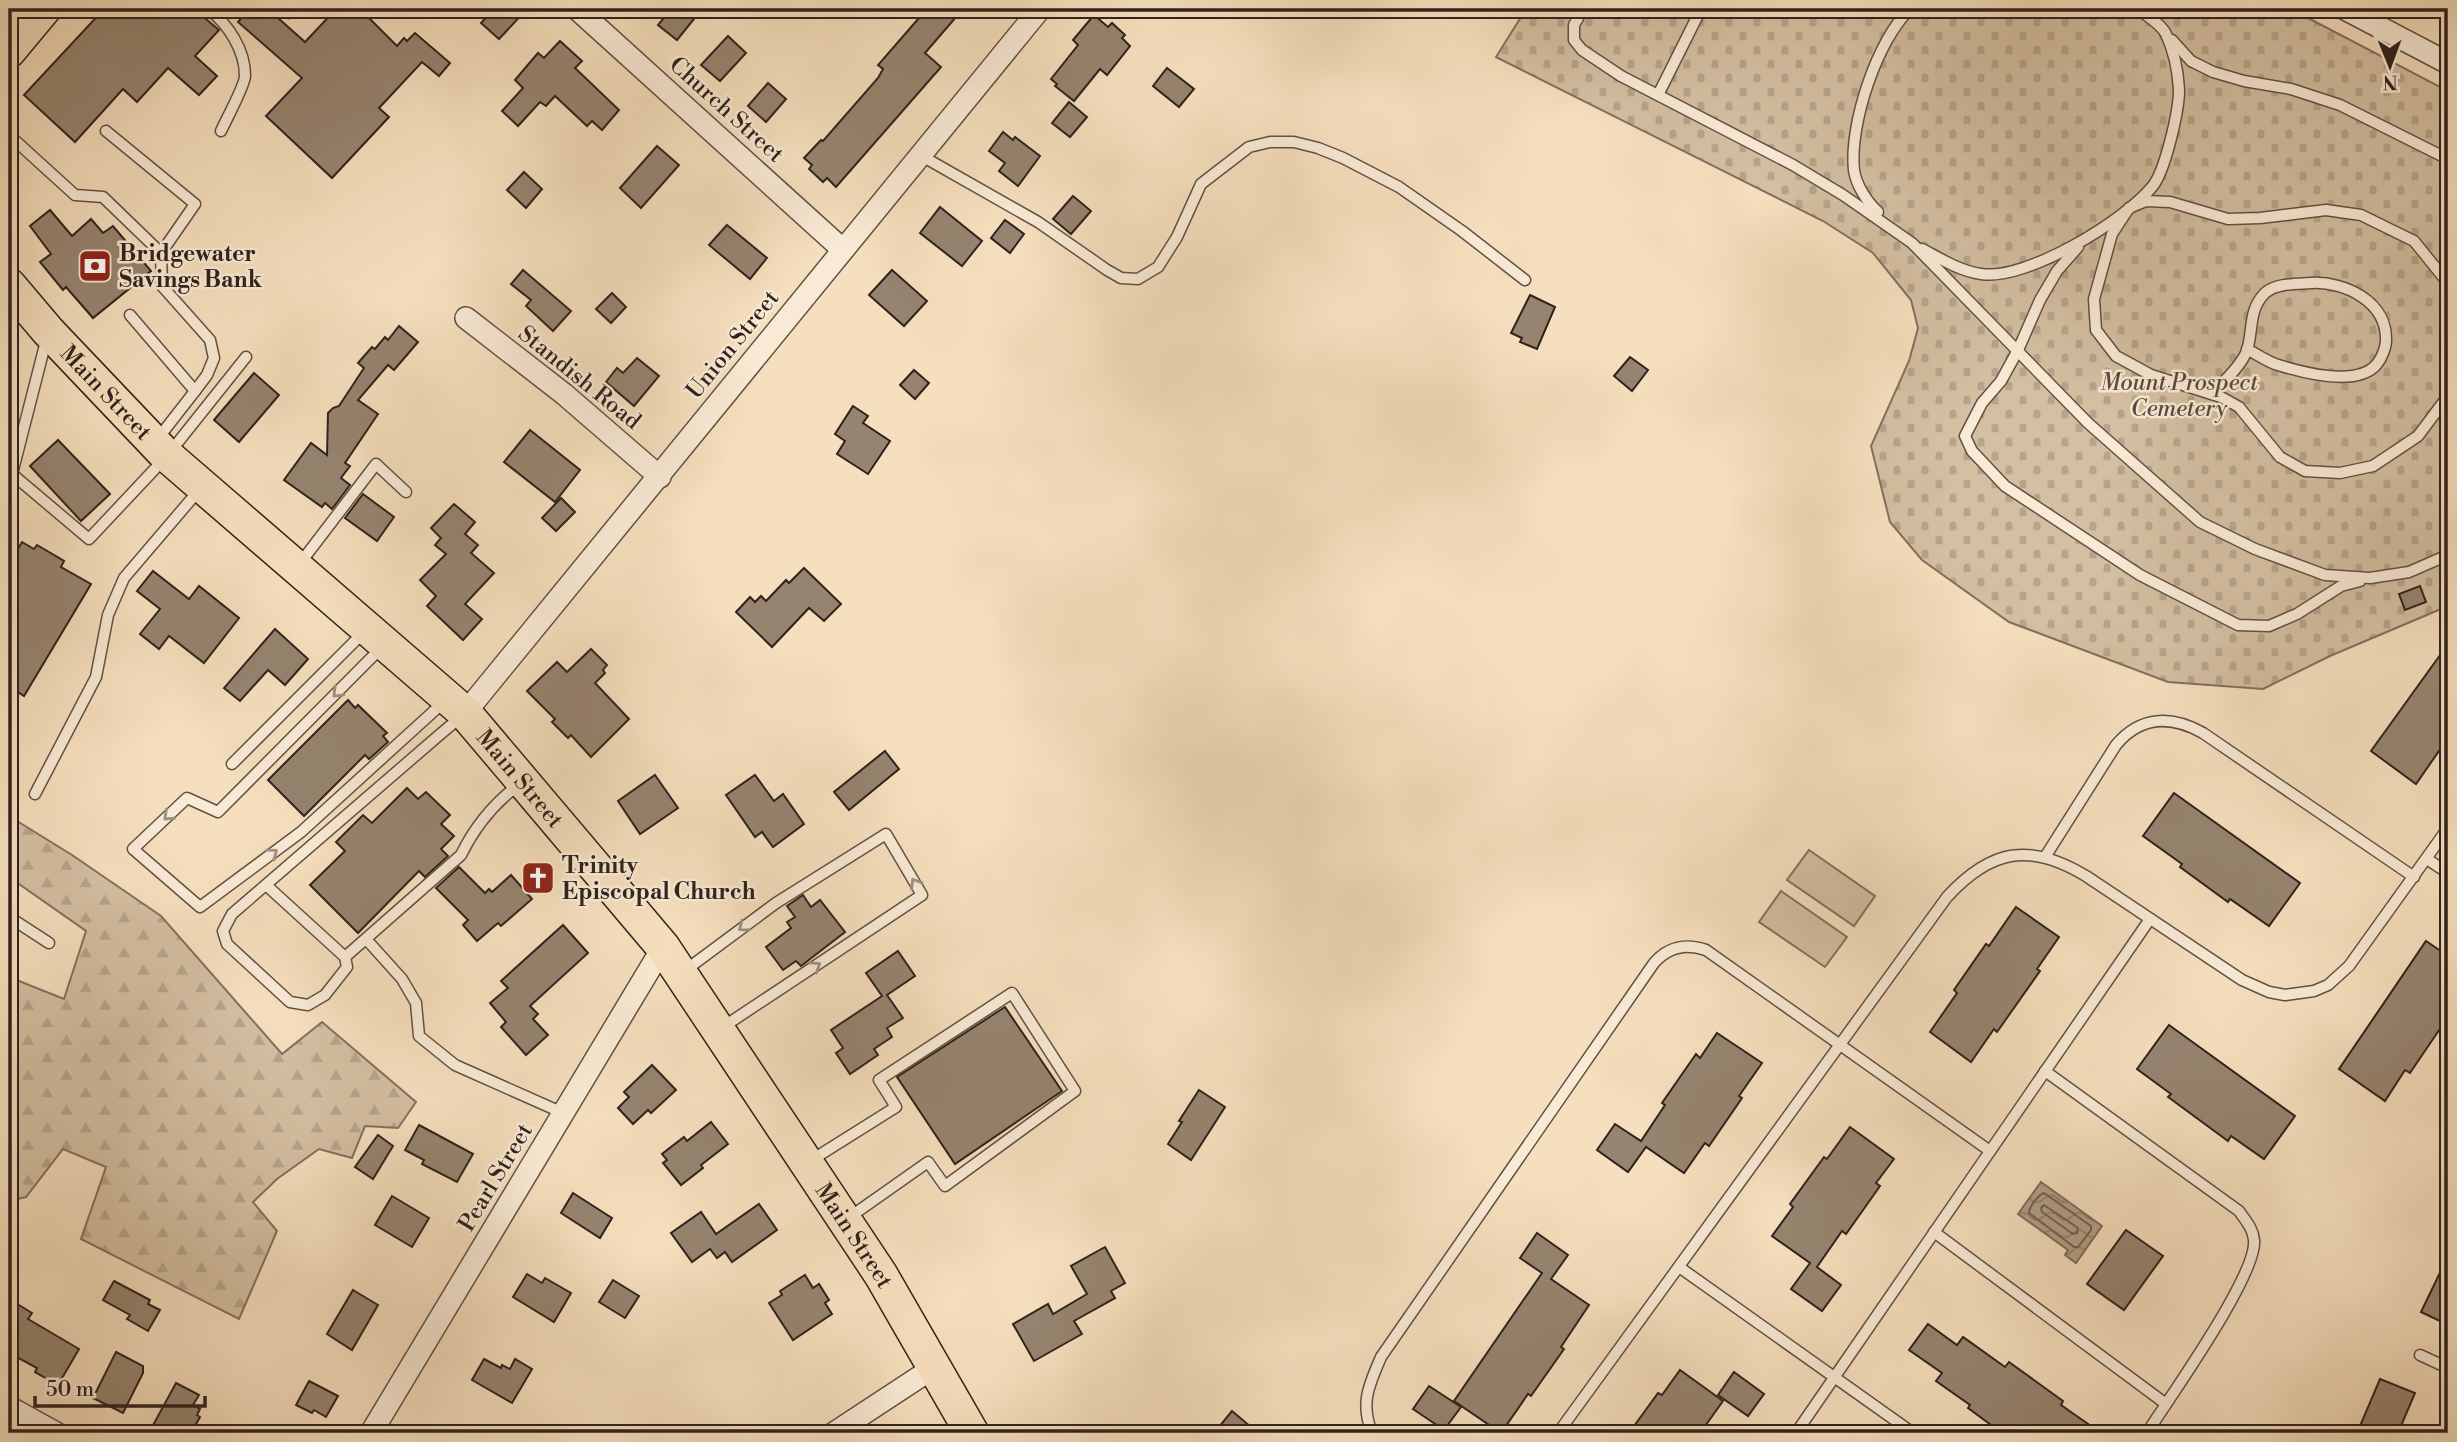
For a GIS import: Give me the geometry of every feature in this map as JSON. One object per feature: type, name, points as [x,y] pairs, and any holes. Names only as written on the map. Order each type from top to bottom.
[{"type":"main road","points":[[13,44],[44,9]]},
{"type":"main road","name":"Main Street","points":[[9,285],[48,331],[160,450],[457,706],[523,781],[672,961],[881,1276],[972,1433]]},
{"type":"street","name":"Church Street","points":[[577,9],[842,249]]},
{"type":"street","name":"Union Street","points":[[457,706],[660,477],[842,249],[1040,9]]},
{"type":"street","points":[[2346,9],[2448,63]]},
{"type":"street","name":"Standish Road","points":[[466,318],[564,394],[660,477]]},
{"type":"street","name":"Pearl Street","points":[[371,1433],[563,1113],[672,961]]},
{"type":"street","points":[[834,1433],[933,1368]]},
{"type":"street","points":[[9,1407],[56,1433]]},
{"type":"lane","points":[[209,9],[230,31],[240,49],[245,78],[221,131]]},
{"type":"lane","points":[[1583,9],[1574,25],[1574,40],[1582,50],[1621,76],[1793,165],[1843,195],[1912,243],[1958,268],[1981,275],[2009,273],[2069,249],[2129,208],[2152,187],[2161,173],[2179,92],[2175,59],[2165,31]]},
{"type":"lane","points":[[1658,95],[1701,9]]},
{"type":"lane","points":[[1910,9],[1899,20],[1875,63],[1854,135],[1854,173],[1868,204],[1912,243],[2088,423],[2200,522],[2255,550],[2325,575],[2370,578]]},
{"type":"lane","points":[[2138,9],[2165,31],[2191,61],[2213,72],[2244,81],[2291,89],[2340,105],[2448,159]]},
{"type":"lane","points":[[106,131],[195,204],[161,253],[162,286],[210,340],[214,359],[207,375],[160,450]]},
{"type":"lane","points":[[9,135],[75,195],[103,197],[161,253]]},
{"type":"lane","points":[[920,155],[1038,222],[1121,278],[1138,279],[1158,267],[1177,237],[1201,184],[1249,147],[1270,142],[1294,142],[1343,158],[1399,187],[1525,280]]},
{"type":"lane","points":[[2448,283],[2414,241],[2361,215],[2326,210],[2228,219],[2170,202],[2146,201],[2129,208],[2112,234],[2094,299],[2096,330],[2116,356],[2151,375],[2212,394],[2238,407],[2280,457],[2305,471],[2340,472],[2374,466],[2418,436],[2448,396]]},
{"type":"lane","points":[[2086,237],[2057,271],[2040,300],[2018,351],[2001,381],[1982,403],[1965,436],[1972,451],[2005,486],[2140,575],[2238,625],[2269,626],[2297,614],[2341,586],[2409,572],[2448,555]]},
{"type":"lane","points":[[2212,394],[2247,349],[2254,310],[2266,292],[2282,285],[2323,283],[2362,295],[2379,312],[2386,326],[2386,346],[2377,365],[2362,373],[2344,376],[2322,375],[2273,363],[2247,349]]},
{"type":"lane","points":[[130,315],[195,391]]},
{"type":"lane","points":[[48,331],[10,477],[89,539],[160,450],[246,357]]},
{"type":"lane","points":[[297,568],[376,464],[406,492]]},
{"type":"lane","points":[[35,794],[96,677],[108,615],[124,578],[202,487]]},
{"type":"lane","points":[[376,636],[218,812],[187,799],[133,849],[200,907],[301,832],[457,706]]},
{"type":"lane","points":[[232,764],[376,636]]},
{"type":"lane","points":[[266,885],[345,957],[347,967],[325,995],[308,1005],[290,1002],[227,944],[223,931],[232,914],[457,706]]},
{"type":"lane","points":[[2045,857],[2127,732],[2147,723],[2172,721],[2189,725],[2203,733],[2414,877]]},
{"type":"lane","points":[[345,957],[461,855],[468,840],[500,799],[523,781]]},
{"type":"lane","points":[[1558,1433],[1947,897],[1977,869],[2002,857],[2045,857],[2079,871],[2255,987],[2277,994],[2300,995],[2328,985],[2339,976],[2448,828]]},
{"type":"lane","points":[[672,961],[776,903],[886,834],[922,895],[718,1030]]},
{"type":"lane","points":[[2427,859],[2448,873]]},
{"type":"lane","points":[[9,917],[49,943]]},
{"type":"lane","points":[[1796,1433],[2150,919]]},
{"type":"lane","points":[[366,939],[402,979],[416,1003],[419,1036],[455,1065],[563,1113]]},
{"type":"lane","points":[[1372,1433],[1365,1414],[1367,1395],[1381,1357],[1661,956],[1669,950],[1688,946],[1706,950],[1990,1151]]},
{"type":"lane","points":[[807,1163],[896,1107],[879,1080],[1012,993],[1075,1091],[945,1186],[928,1162],[845,1221]]},
{"type":"lane","points":[[2045,1071],[2239,1211],[2250,1226],[2254,1240],[2252,1258],[2239,1288],[2147,1433]]},
{"type":"lane","points":[[1934,1233],[2166,1404]]},
{"type":"lane","points":[[1679,1267],[1913,1433]]},
{"type":"lane","points":[[2420,1356],[2448,1368]]},
{"type":"green space","name":"Mount Prospect Cemetery","points":[[1526,9],[2291,9],[2448,91],[2448,606],[2330,656],[2263,689],[2168,682],[2009,622],[1922,560],[1890,522],[1871,446],[1909,361],[1918,328],[1911,300],[1873,253],[1823,221],[1496,57]]},
{"type":"green space","points":[[9,816],[161,916],[282,1054],[322,1022],[416,1102],[398,1128],[365,1126],[352,1158],[319,1149],[277,1179],[253,1202],[277,1231],[239,1319],[81,1239],[106,1167],[63,1149],[26,1197],[9,1201],[9,977],[64,999],[86,931],[9,877]]},
{"type":"green space","points":[[1809,850],[1875,896],[1854,926],[1787,880]]},
{"type":"green space","points":[[1781,891],[1847,937],[1825,967],[1759,922]]},
{"type":"water","points":[[2041,1182],[2102,1226],[2076,1263],[2065,1255],[2068,1250],[2018,1214]]},
{"type":"building","points":[[104,9],[194,9],[219,30],[195,56],[217,76],[199,95],[168,68],[137,102],[123,89],[75,142],[24,95]]},
{"type":"building","points":[[249,9],[268,9],[305,42],[336,9],[376,9],[368,17],[397,46],[404,38],[407,41],[415,33],[450,63],[439,76],[422,62],[379,108],[389,117],[332,178],[266,116],[302,78],[238,22]]},
{"type":"building","points":[[494,9],[527,9],[499,39],[481,23]]},
{"type":"building","points":[[671,9],[702,9],[677,40],[658,25]]},
{"type":"building","points":[[908,9],[963,9],[925,53],[941,67],[836,187],[827,178],[823,182],[809,169],[812,165],[804,158],[823,141],[878,78],[883,69],[878,65],[919,18]]},
{"type":"building","points":[[1094,15],[1108,27],[1112,23],[1125,35],[1122,38],[1130,46],[1107,75],[1100,69],[1074,101],[1055,86],[1057,84],[1051,79],[1078,45],[1073,40]]},
{"type":"building","points":[[728,36],[746,53],[720,81],[701,65]]},
{"type":"building","points":[[560,41],[582,61],[575,68],[619,110],[602,130],[592,121],[587,126],[555,96],[546,106],[540,102],[518,126],[502,111],[523,88],[515,80],[538,53],[544,58]]},
{"type":"building","points":[[1167,68],[1194,89],[1179,107],[1153,86]]},
{"type":"building","points":[[768,83],[786,99],[766,122],[748,106]]},
{"type":"building","points":[[1069,102],[1087,117],[1070,137],[1052,123]]},
{"type":"building","points":[[1003,132],[1013,140],[1015,137],[1040,156],[1018,186],[999,171],[1005,163],[989,151]]},
{"type":"building","points":[[657,146],[679,165],[641,208],[620,188]]},
{"type":"building","points":[[524,172],[542,189],[526,208],[507,190]]},
{"type":"building","points":[[1073,196],[1091,211],[1071,234],[1053,219]]},
{"type":"building","points":[[940,207],[982,241],[962,266],[920,233]]},
{"type":"building","name":"Bridgewater Savings Bank","points":[[50,210],[72,236],[91,219],[103,233],[113,226],[151,271],[93,318],[66,287],[63,290],[40,262],[51,254],[30,226]]},
{"type":"building","points":[[1005,220],[1024,234],[1010,253],[991,238]]},
{"type":"building","points":[[727,225],[767,258],[750,279],[709,245]]},
{"type":"building","points":[[523,270],[571,311],[553,331],[526,306],[531,300],[511,284]]},
{"type":"building","points":[[892,270],[927,301],[904,326],[869,295]]},
{"type":"building","points":[[612,293],[626,307],[611,323],[596,309]]},
{"type":"building","points":[[1530,295],[1555,307],[1537,349],[1520,342],[1522,338],[1511,333]]},
{"type":"building","points":[[399,326],[418,342],[394,370],[388,365],[358,400],[378,414],[345,463],[350,466],[341,478],[350,485],[332,509],[325,503],[322,507],[284,480],[311,443],[327,455],[328,413],[339,406],[364,368],[358,363],[385,337],[388,340]]},
{"type":"building","points":[[1630,357],[1648,370],[1632,391],[1614,376]]},
{"type":"building","points":[[637,358],[659,376],[634,406],[606,382],[617,368],[623,373]]},
{"type":"building","points":[[914,370],[929,383],[915,399],[900,385]]},
{"type":"building","points":[[254,373],[279,395],[239,442],[214,420]]},
{"type":"building","points":[[853,406],[868,416],[863,423],[890,441],[868,474],[837,454],[845,441],[835,434]]},
{"type":"building","points":[[530,430],[580,470],[555,502],[504,462]]},
{"type":"building","points":[[58,440],[110,494],[81,521],[30,466]]},
{"type":"building","points":[[363,494],[394,517],[377,541],[345,518]]},
{"type":"building","points":[[561,498],[575,512],[556,531],[542,518]]},
{"type":"building","points":[[454,504],[475,522],[465,534],[478,545],[471,553],[494,573],[465,604],[482,619],[463,640],[427,606],[436,596],[420,580],[446,554],[435,545],[441,538],[431,528]]},
{"type":"building","points":[[22,542],[34,549],[37,545],[64,561],[61,567],[91,584],[24,696],[9,686],[9,564]]},
{"type":"building","points":[[804,568],[841,604],[824,621],[809,608],[772,647],[736,612],[750,597],[755,602],[761,596],[766,601],[786,580],[789,583]]},
{"type":"building","points":[[153,571],[189,599],[199,586],[239,618],[204,663],[169,636],[159,649],[140,634],[160,609],[137,591]]},
{"type":"building","points":[[2420,586],[2426,602],[2405,610],[2399,594]]},
{"type":"building","points":[[275,629],[308,659],[285,685],[268,670],[240,701],[224,688]]},
{"type":"building","points":[[2448,644],[2448,738],[2416,784],[2371,751]]},
{"type":"building","points":[[591,649],[607,665],[603,670],[605,673],[595,683],[629,719],[591,757],[571,735],[568,738],[552,722],[555,719],[527,691],[557,662],[567,672]]},
{"type":"building","points":[[348,700],[355,708],[358,705],[387,733],[383,736],[388,742],[369,759],[365,755],[304,816],[268,780]]},
{"type":"building","points":[[885,751],[899,769],[849,810],[834,792]]},
{"type":"building","points":[[655,775],[678,808],[640,834],[618,801]]},
{"type":"building","points":[[755,775],[774,801],[783,794],[804,824],[773,847],[762,832],[755,837],[726,795]]},
{"type":"building","points":[[407,788],[418,799],[426,792],[450,815],[441,824],[454,836],[441,849],[448,856],[425,877],[419,871],[358,933],[310,885],[345,851],[336,842],[363,815],[372,823]]},
{"type":"building","points":[[2174,793],[2300,883],[2269,926],[2230,899],[2228,902],[2143,836]]},
{"type":"building","points":[[459,867],[485,893],[489,889],[492,892],[511,875],[532,899],[501,926],[498,923],[477,941],[463,925],[468,920],[436,888]]},
{"type":"building","points":[[803,895],[811,907],[820,900],[845,932],[801,966],[796,961],[783,970],[766,947],[791,928],[787,922],[795,917],[787,906]]},
{"type":"building","points":[[2016,907],[2059,937],[2037,969],[2040,971],[1997,1032],[1994,1029],[1971,1062],[1930,1032],[1957,993],[1954,990]]},
{"type":"building","points":[[563,925],[588,953],[530,1006],[538,1014],[533,1019],[548,1035],[526,1055],[501,1027],[506,1022],[490,1003],[508,988],[501,981]]},
{"type":"building","points":[[2426,941],[2448,956],[2448,1017],[2410,1073],[2405,1070],[2385,1101],[2339,1069]]},
{"type":"building","points":[[898,951],[915,976],[887,995],[903,1018],[887,1028],[892,1037],[874,1049],[878,1055],[850,1074],[836,1053],[843,1048],[831,1030],[882,996],[866,973]]},
{"type":"building","points":[[1005,1007],[1062,1091],[955,1164],[897,1077]]},
{"type":"building","points":[[2169,1025],[2295,1116],[2264,1159],[2231,1136],[2228,1141],[2168,1097],[2171,1094],[2137,1069]]},
{"type":"building","points":[[1717,1033],[1762,1063],[1709,1146],[1705,1143],[1684,1173],[1646,1147],[1628,1172],[1597,1150],[1615,1124],[1641,1141],[1665,1105],[1662,1103],[1696,1054],[1700,1058]]},
{"type":"building","points":[[652,1065],[676,1090],[651,1113],[648,1110],[633,1124],[618,1108],[629,1097],[624,1092]]},
{"type":"building","points":[[1199,1090],[1225,1107],[1191,1160],[1168,1144]]},
{"type":"building","points":[[711,1122],[728,1144],[681,1185],[663,1163],[667,1160],[662,1154],[684,1137],[687,1141]]},
{"type":"building","points":[[419,1125],[473,1154],[457,1182],[422,1164],[424,1160],[405,1150]]},
{"type":"building","points":[[1850,1127],[1894,1159],[1876,1183],[1880,1186],[1846,1234],[1842,1231],[1817,1267],[1841,1285],[1822,1311],[1791,1289],[1810,1263],[1772,1236],[1793,1207],[1790,1204]]},
{"type":"building","points":[[378,1135],[393,1146],[373,1179],[355,1167]]},
{"type":"building","points":[[573,1193],[612,1218],[600,1238],[561,1213]]},
{"type":"building","points":[[392,1196],[429,1218],[412,1247],[375,1225]]},
{"type":"building","points":[[759,1204],[777,1230],[732,1262],[725,1252],[717,1258],[710,1249],[692,1262],[671,1233],[701,1212],[716,1234]]},
{"type":"building","points":[[2126,1230],[2163,1256],[2124,1310],[2087,1284]]},
{"type":"building","points":[[1537,1233],[1568,1255],[1551,1279],[1589,1305],[1561,1347],[1564,1349],[1501,1433],[1454,1401],[1542,1273],[1520,1258]]},
{"type":"building","points":[[1105,1247],[1125,1283],[1111,1291],[1115,1298],[1074,1321],[1082,1334],[1034,1361],[1013,1324],[1048,1304],[1053,1314],[1087,1294],[1071,1266]]},
{"type":"building","points":[[2448,1256],[2448,1325],[2421,1312]]},
{"type":"building","points":[[527,1274],[542,1283],[545,1278],[571,1293],[554,1322],[513,1297]]},
{"type":"building","points":[[805,1275],[813,1288],[819,1284],[829,1300],[825,1303],[832,1314],[793,1340],[769,1303],[782,1295],[780,1291]]},
{"type":"building","points":[[613,1280],[639,1296],[625,1318],[599,1302]]},
{"type":"building","points":[[114,1281],[150,1300],[148,1304],[160,1310],[148,1331],[127,1319],[130,1315],[103,1300]]},
{"type":"building","points":[[353,1290],[378,1305],[352,1350],[327,1334]]},
{"type":"building","points":[[9,1299],[32,1313],[28,1319],[79,1349],[58,1385],[35,1372],[37,1368],[9,1353]]},
{"type":"building","points":[[1928,1324],[1957,1345],[1963,1337],[2005,1367],[2009,1362],[2063,1401],[2061,1405],[2101,1433],[2002,1433],[1968,1408],[1970,1405],[1936,1381],[1942,1373],[1909,1350]]},
{"type":"building","points":[[116,1352],[143,1366],[143,1373],[123,1413],[93,1398]]},
{"type":"building","points":[[484,1359],[501,1368],[502,1365],[510,1369],[515,1359],[532,1369],[512,1403],[472,1380]]},
{"type":"building","points":[[1680,1370],[1723,1401],[1700,1433],[1629,1433],[1658,1393],[1662,1395]]},
{"type":"building","points":[[1734,1372],[1764,1394],[1748,1416],[1718,1395]]},
{"type":"building","points":[[2380,1379],[2415,1393],[2398,1433],[2357,1433]]},
{"type":"building","points":[[309,1381],[338,1396],[326,1417],[296,1405]]},
{"type":"building","points":[[176,1383],[199,1395],[193,1405],[200,1409],[197,1415],[200,1417],[191,1433],[163,1433],[152,1427]]},
{"type":"building","points":[[1429,1386],[1461,1407],[1444,1430],[1413,1409]]},
{"type":"building","points":[[1232,1411],[1258,1433],[1214,1433]]},
{"type":"place","name":"Bridgewater Savings Bank","points":[[95,266]]},
{"type":"place","name":"Trinity Episcopal Church","points":[[538,878]]}]
